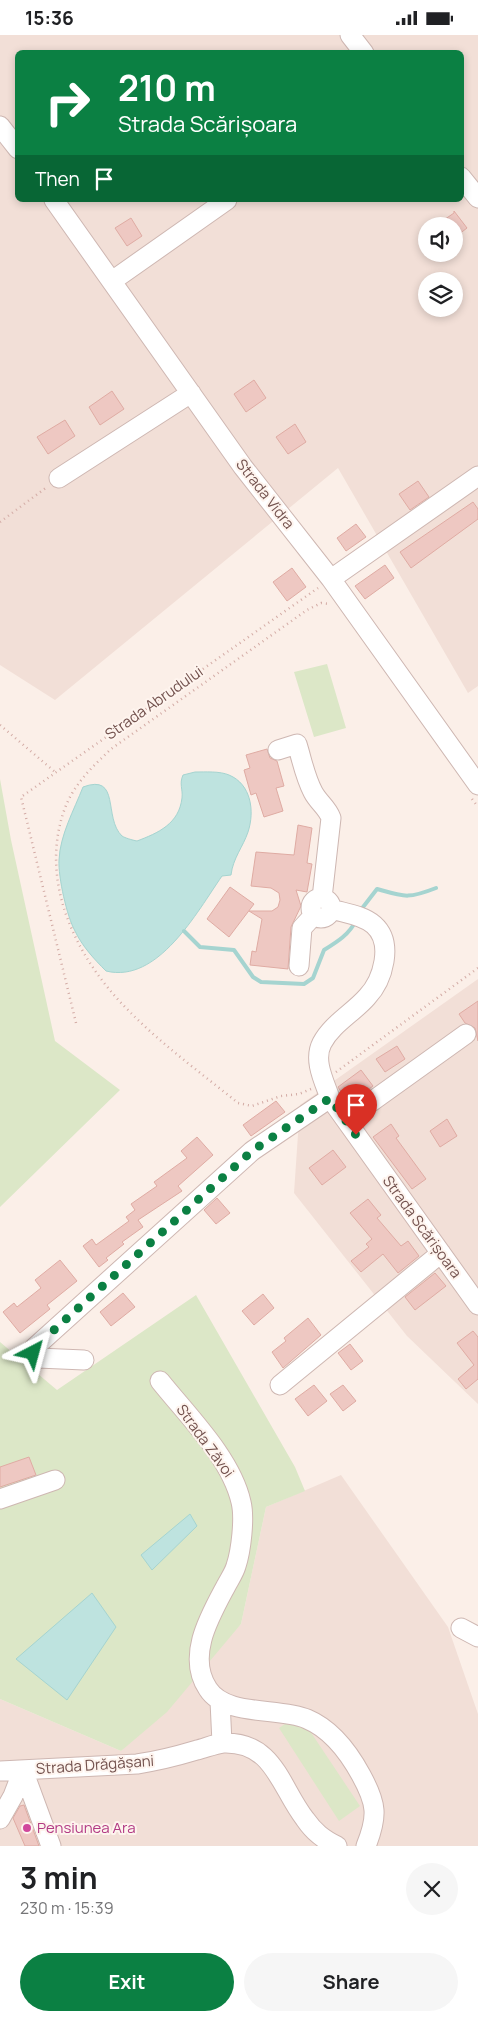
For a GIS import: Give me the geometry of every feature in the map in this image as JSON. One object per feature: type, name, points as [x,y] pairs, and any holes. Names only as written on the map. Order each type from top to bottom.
[{"type":"street","points":[[350,35],[362,50]]},
{"type":"street","points":[[0,127],[15,145]]},
{"type":"street","points":[[464,181],[478,198]]},
{"type":"street","name":"Strada Vidra","points":[[55,202],[243,467],[331,579],[472,788]]},
{"type":"street","points":[[112,281],[224,202]]},
{"type":"street","points":[[59,479],[191,393]]},
{"type":"street","points":[[331,579],[478,476]]},
{"type":"street","points":[[278,750],[297,744],[306,778],[314,795],[329,811],[332,818],[322,908],[302,928],[299,966]]},
{"type":"street","name":"Strada Scărișoara","points":[[322,908],[359,917],[374,925],[382,936],[385,952],[382,974],[368,997],[333,1029],[321,1044],[319,1066],[330,1098],[478,1305]]},
{"type":"street","points":[[346,1121],[466,1033]]},
{"type":"street","points":[[84,1360],[38,1358],[33,1353],[34,1348],[252,1151],[330,1098]]},
{"type":"street","points":[[280,1385],[441,1253]]},
{"type":"street","name":"Strada Zăvoi","points":[[160,1381],[230,1471],[242,1505],[242,1523],[236,1567],[206,1623],[200,1646],[199,1662],[203,1677],[208,1689],[220,1701]]},
{"type":"street","points":[[0,1499],[55,1480]]},
{"type":"street","points":[[461,1628],[478,1637]]},
{"type":"street","points":[[222,1743],[220,1701],[248,1709],[308,1719],[327,1732],[350,1755],[369,1789],[376,1808],[375,1824],[366,1846]]},
{"type":"street","name":"Strada Drăgășani","points":[[0,1771],[137,1764],[156,1761],[222,1743],[245,1745],[264,1755],[276,1769],[304,1819],[325,1843]]},
{"type":"street","points":[[0,1819],[13,1796],[22,1770]]},
{"type":"street","points":[[22,1770],[51,1846]]},
{"type":"path","points":[[0,521],[59,479]]},
{"type":"path","name":"Strada Abrudului","points":[[76,1023],[21,797],[331,579]]},
{"type":"path","points":[[173,1050],[121,1003],[82,952],[69,925],[54,861],[56,837],[66,807],[86,774],[111,749],[307,610],[321,603],[328,603],[335,608]]},
{"type":"path","points":[[0,725],[55,772]]},
{"type":"path","points":[[472,788],[478,807]]},
{"type":"shaded area","points":[[0,35],[478,35],[478,686],[468,693],[338,468],[55,700],[0,665]]},
{"type":"shaded area","points":[[478,979],[478,1404],[407,1336],[294,1193],[300,1105]]},
{"type":"shaded area","points":[[341,1475],[448,1627],[478,1714],[478,1846],[0,1846],[0,1699],[121,1751],[241,1624],[266,1507]]},
{"type":"green space","points":[[327,664],[346,728],[314,737],[294,672]]},
{"type":"green space","points":[[0,779],[11,840],[55,1041],[120,1090],[0,1207]]},
{"type":"green space","points":[[196,1295],[295,1467],[305,1491],[266,1507],[241,1624],[167,1712],[121,1751],[0,1699],[0,1342],[57,1390]]},
{"type":"green space","points":[[291,1720],[310,1731],[360,1806],[339,1821],[279,1728]]},
{"type":"water","points":[[195,772],[217,772],[229,775],[236,779],[247,791],[251,807],[250,824],[231,875],[222,876],[188,925],[159,956],[143,967],[125,972],[106,971],[81,942],[72,925],[66,907],[60,876],[59,860],[62,841],[83,787],[95,784],[102,786],[110,799],[116,828],[122,836],[137,841],[160,831],[172,821],[180,807],[183,775]]},
{"type":"water","points":[[190,1514],[197,1526],[152,1570],[141,1555]]},
{"type":"water","points":[[92,1593],[116,1627],[67,1700],[16,1659]]},
{"type":"building","points":[[454,211],[459,217],[448,217]]},
{"type":"building","points":[[131,218],[142,236],[127,246],[115,228]]},
{"type":"building","points":[[463,223],[467,228],[463,231]]},
{"type":"building","points":[[254,380],[266,398],[246,412],[234,394]]},
{"type":"building","points":[[112,391],[124,409],[100,425],[89,407]]},
{"type":"building","points":[[65,420],[75,436],[48,454],[37,437]]},
{"type":"building","points":[[295,424],[306,442],[288,454],[276,437]]},
{"type":"building","points":[[418,481],[429,497],[410,510],[399,494]]},
{"type":"building","points":[[473,502],[478,509],[478,519],[411,568],[400,552]]},
{"type":"building","points":[[356,524],[366,537],[346,551],[337,538]]},
{"type":"building","points":[[385,565],[394,578],[365,599],[355,586]]},
{"type":"building","points":[[292,568],[306,587],[287,601],[273,582]]},
{"type":"building","points":[[267,749],[270,758],[277,761],[284,786],[276,788],[283,811],[264,817],[256,793],[251,795],[244,770],[250,768],[246,755]]},
{"type":"building","points":[[298,825],[312,828],[307,863],[312,864],[307,892],[296,890],[301,906],[291,927],[288,969],[250,965],[252,951],[256,952],[262,919],[249,911],[272,911],[278,907],[280,900],[279,893],[271,888],[251,886],[256,852],[294,855]]},
{"type":"building","points":[[230,887],[254,904],[229,937],[207,919]]},
{"type":"building","points":[[478,1001],[478,1041],[475,1028],[465,1023],[459,1014]]},
{"type":"building","points":[[397,1046],[405,1059],[385,1072],[376,1059]]},
{"type":"building","points":[[361,1070],[373,1086],[349,1104],[338,1087]]},
{"type":"building","points":[[276,1101],[285,1112],[251,1136],[243,1125]]},
{"type":"building","points":[[447,1119],[457,1136],[440,1147],[430,1131]]},
{"type":"building","points":[[391,1124],[399,1136],[396,1138],[426,1179],[412,1189],[373,1137]]},
{"type":"building","points":[[197,1137],[213,1155],[178,1186],[182,1191],[138,1220],[143,1227],[122,1242],[124,1244],[106,1258],[108,1260],[99,1267],[83,1246],[92,1239],[96,1245],[129,1221],[126,1217],[135,1210],[131,1204],[157,1186],[154,1182],[187,1158],[181,1151]]},
{"type":"building","points":[[333,1150],[346,1167],[322,1185],[309,1168]]},
{"type":"building","points":[[217,1198],[230,1213],[216,1224],[204,1210]]},
{"type":"building","points":[[368,1199],[381,1215],[377,1218],[401,1246],[408,1241],[419,1256],[398,1273],[383,1254],[361,1272],[351,1261],[369,1247],[366,1244],[372,1239],[350,1213]]},
{"type":"building","points":[[60,1260],[77,1281],[47,1305],[50,1309],[20,1333],[3,1312],[14,1303],[17,1307],[41,1288],[35,1280]]},
{"type":"building","points":[[435,1273],[446,1286],[415,1310],[405,1297]]},
{"type":"building","points":[[123,1293],[135,1307],[111,1326],[100,1312]]},
{"type":"building","points":[[263,1294],[274,1308],[254,1325],[242,1311]]},
{"type":"building","points":[[308,1318],[321,1335],[283,1368],[272,1352],[286,1341],[284,1338]]},
{"type":"building","points":[[473,1331],[478,1337],[478,1379],[466,1389],[458,1379],[474,1365],[457,1343]]},
{"type":"building","points":[[350,1344],[363,1361],[351,1370],[338,1353]]},
{"type":"building","points":[[314,1385],[327,1401],[308,1416],[295,1399]]},
{"type":"building","points":[[343,1385],[356,1401],[343,1411],[330,1394]]},
{"type":"building","points":[[29,1457],[36,1475],[0,1487],[0,1467]]},
{"type":"building","name":"Pensiunea Ara","points":[[24,1805],[39,1846],[25,1846],[13,1818],[20,1806]]},
{"type":"waterway","points":[[360,911],[377,889],[406,896],[436,888]]},
{"type":"waterway","points":[[184,931],[200,947],[234,950],[253,977],[261,982],[304,984],[313,978],[324,950],[347,934],[356,920]]},
{"type":"place","name":"Pensiunea Ara","points":[[27,1828]]},
{"type":"route","points":[[33,1353],[34,1348],[252,1151],[330,1098],[356,1135]]}]
